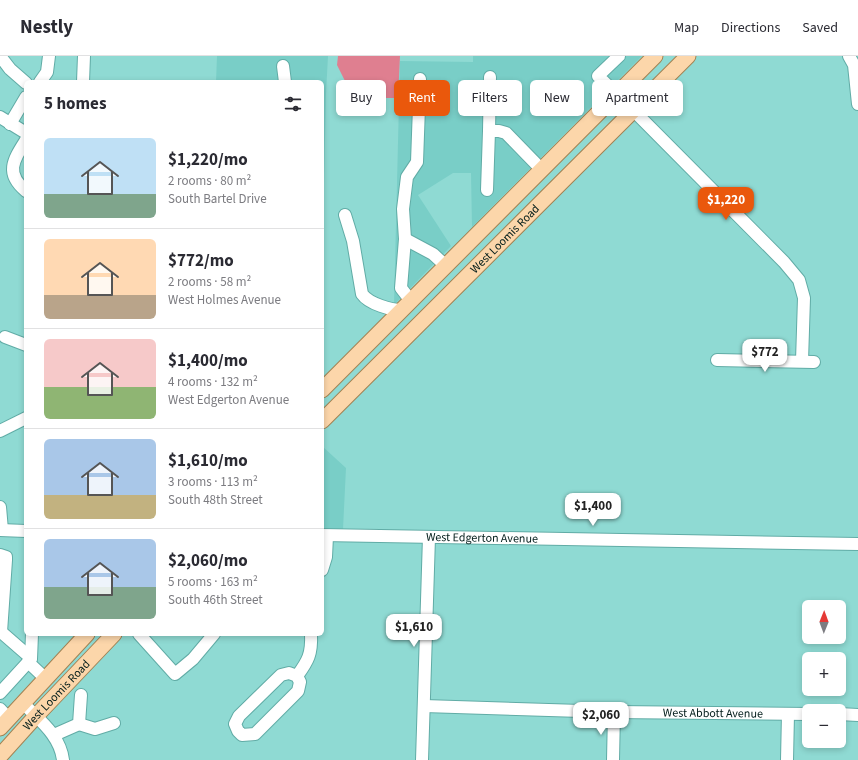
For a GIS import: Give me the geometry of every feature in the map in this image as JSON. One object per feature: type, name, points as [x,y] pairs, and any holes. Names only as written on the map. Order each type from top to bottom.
[{"type":"main road","name":"West Loomis Road","points":[[631,80],[654,56]]},
{"type":"main road","name":"West Loomis Road","points":[[664,80],[688,56]]},
{"type":"main road","name":"West Loomis Road","points":[[324,388],[596,116]]},
{"type":"main road","name":"West Loomis Road","points":[[324,419],[627,116]]},
{"type":"main road","points":[[407,306],[418,325]]},
{"type":"main road","name":"West Loomis Road","points":[[3,719],[23,703],[85,636]]},
{"type":"main road","name":"West Loomis Road","points":[[0,756],[112,636]]},
{"type":"street","points":[[0,56],[10,69],[24,81]]},
{"type":"street","points":[[41,80],[47,72],[50,56]]},
{"type":"street","points":[[83,80],[84,56]]},
{"type":"street","points":[[602,80],[598,76],[619,56]]},
{"type":"street","points":[[849,56],[854,65],[858,104]]},
{"type":"street","points":[[283,66],[285,80]]},
{"type":"street","points":[[487,190],[490,77]]},
{"type":"street","points":[[345,215],[353,241],[362,294],[365,298],[391,310],[407,306],[401,288],[406,239],[403,209],[407,177],[417,162],[420,79]]},
{"type":"street","points":[[24,99],[5,121],[24,133]]},
{"type":"street","points":[[639,116],[793,271],[799,280],[804,298],[808,361],[717,360]]},
{"type":"street","points":[[489,131],[506,133],[542,170]]},
{"type":"street","points":[[24,143],[17,154],[12,168],[17,184],[24,189]]},
{"type":"street","points":[[406,239],[433,254],[446,266]]},
{"type":"street","points":[[4,337],[24,343]]},
{"type":"street","points":[[0,431],[24,419]]},
{"type":"street","points":[[0,507],[1,530],[24,531]]},
{"type":"street","points":[[324,563],[326,556],[325,536]]},
{"type":"street","name":"West Edgerton Avenue","points":[[325,536],[858,544]]},
{"type":"street","points":[[422,760],[429,537]]},
{"type":"street","points":[[0,555],[6,557],[0,632],[46,678]]},
{"type":"street","points":[[0,693],[29,660],[32,636]]},
{"type":"street","points":[[142,636],[175,674],[193,659],[212,636]]},
{"type":"street","points":[[297,676],[308,662],[312,648],[311,636]]},
{"type":"street","points":[[289,673],[297,676],[300,682],[298,691],[255,734],[242,735],[238,731],[235,724],[239,716],[281,675],[289,673]]},
{"type":"street","points":[[79,724],[81,695]]},
{"type":"street","points":[[23,703],[54,735],[61,749],[63,760]]},
{"type":"street","name":"West Abbott Avenue","points":[[424,706],[614,712],[802,714]]},
{"type":"street","points":[[613,760],[614,712]]},
{"type":"street","points":[[787,760],[788,714]]},
{"type":"street","points":[[846,714],[858,715]]},
{"type":"street","points":[[54,735],[79,724],[95,729],[114,723]]},
{"type":"shaded area","points":[[217,56],[328,56],[324,184],[324,80],[216,80]]},
{"type":"shaded area","points":[[338,56],[400,56],[399,80],[394,80],[394,98],[386,98],[386,80],[344,80],[337,65]]},
{"type":"shaded area","points":[[473,56],[642,56],[618,80],[592,80],[592,106],[584,114],[584,80],[530,80],[530,116],[582,116],[472,227],[471,173],[453,173],[418,195],[451,246],[394,305],[399,116],[450,116],[450,80],[400,80],[400,61],[473,62]]},
{"type":"shaded area","points":[[324,448],[346,468],[343,529],[324,529]]}]
